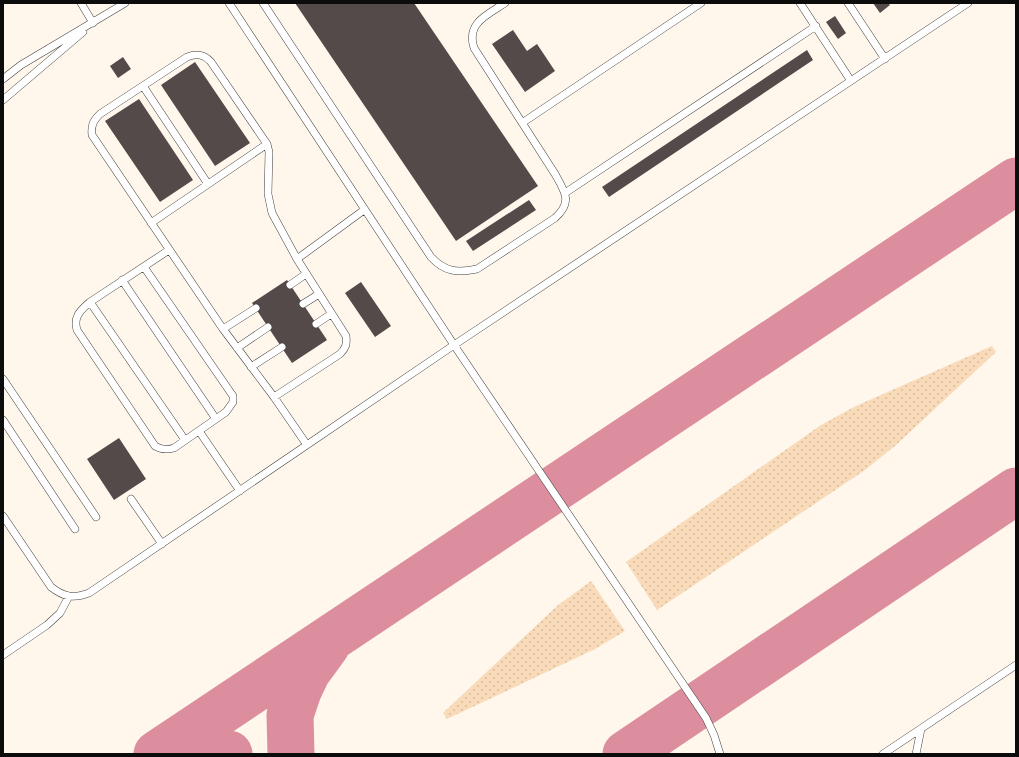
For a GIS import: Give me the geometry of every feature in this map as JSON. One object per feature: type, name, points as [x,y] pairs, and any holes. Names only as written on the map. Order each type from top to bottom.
[{"type":"lane","points":[[81,3],[93,23]]},
{"type":"lane","points":[[3,79],[21,65],[125,3]]},
{"type":"lane","points":[[229,3],[454,345],[706,718],[714,735],[720,754]]},
{"type":"lane","points":[[263,3],[431,257],[439,266],[449,270],[463,272],[477,269],[555,218],[563,211],[566,202],[565,193],[555,174],[474,48],[471,40],[472,31],[477,23],[504,3]]},
{"type":"lane","points":[[522,123],[701,3]]},
{"type":"lane","points":[[800,3],[851,81]]},
{"type":"lane","points":[[848,3],[884,59]]},
{"type":"lane","points":[[3,516],[51,587],[59,593],[69,596],[79,596],[89,593],[454,345],[968,3]]},
{"type":"lane","points":[[3,100],[61,52],[93,23]]},
{"type":"lane","points":[[565,193],[816,26]]},
{"type":"lane","points":[[274,397],[345,349],[347,343],[346,336],[306,274],[276,222],[269,204],[269,152],[267,144],[207,57],[200,54],[194,54],[187,57],[100,114],[94,119],[91,127],[92,134],[151,224],[223,329],[274,397],[307,445]]},
{"type":"lane","points":[[143,86],[208,184]]},
{"type":"lane","points":[[151,224],[267,144]]},
{"type":"lane","points":[[297,259],[364,210]]},
{"type":"lane","points":[[144,267],[233,396],[233,402],[230,407],[216,419],[174,448],[167,450],[155,446],[77,330],[75,324],[79,313],[90,302],[169,250]]},
{"type":"lane","points":[[290,285],[306,274]]},
{"type":"lane","points":[[122,280],[216,419]]},
{"type":"lane","points":[[303,304],[319,294]]},
{"type":"lane","points":[[90,302],[185,440]]},
{"type":"lane","points":[[223,329],[256,308]]},
{"type":"lane","points":[[316,324],[332,314]]},
{"type":"lane","points":[[237,348],[268,327]]},
{"type":"lane","points":[[251,367],[282,347]]},
{"type":"lane","points":[[3,379],[96,517]]},
{"type":"lane","points":[[3,420],[75,529]]},
{"type":"lane","points":[[199,431],[240,491]]},
{"type":"lane","points":[[131,499],[162,544]]},
{"type":"lane","points":[[3,655],[47,625],[60,613],[69,596]]},
{"type":"lane","points":[[883,754],[1016,665]]},
{"type":"lane","points":[[916,754],[921,729]]},
{"type":"sand","points":[[992,346],[996,352],[896,445],[865,470],[657,610],[626,562],[821,425],[856,406]]},
{"type":"sand","points":[[591,581],[625,631],[595,649],[447,719],[443,713],[557,606]]},
{"type":"building","points":[[295,3],[414,3],[538,186],[456,241]]},
{"type":"building","points":[[873,3],[888,3],[890,5],[880,13]]},
{"type":"building","points":[[835,16],[846,33],[838,39],[826,22]]},
{"type":"building","points":[[513,30],[527,51],[537,44],[555,71],[525,92],[492,44]]},
{"type":"building","points":[[807,50],[813,60],[609,197],[602,187]]},
{"type":"building","points":[[123,57],[131,69],[118,78],[110,66]]},
{"type":"building","points":[[195,62],[250,143],[215,166],[161,85]]},
{"type":"building","points":[[139,99],[193,180],[160,202],[105,121]]},
{"type":"building","points":[[529,200],[536,210],[473,251],[466,241]]},
{"type":"building","points":[[287,280],[327,340],[292,363],[252,303]]},
{"type":"building","points":[[361,282],[391,326],[375,337],[345,293]]},
{"type":"building","points":[[119,438],[146,479],[114,500],[87,459]]},
{"type":"taxiway","points":[[157,754],[1016,181]]},
{"type":"taxiway","points":[[626,754],[1016,491]]},
{"type":"taxiway","points":[[291,754],[290,715],[298,691],[307,672],[326,646]]},
{"type":"taxiway","points":[[176,754],[205,751],[229,754]]}]
